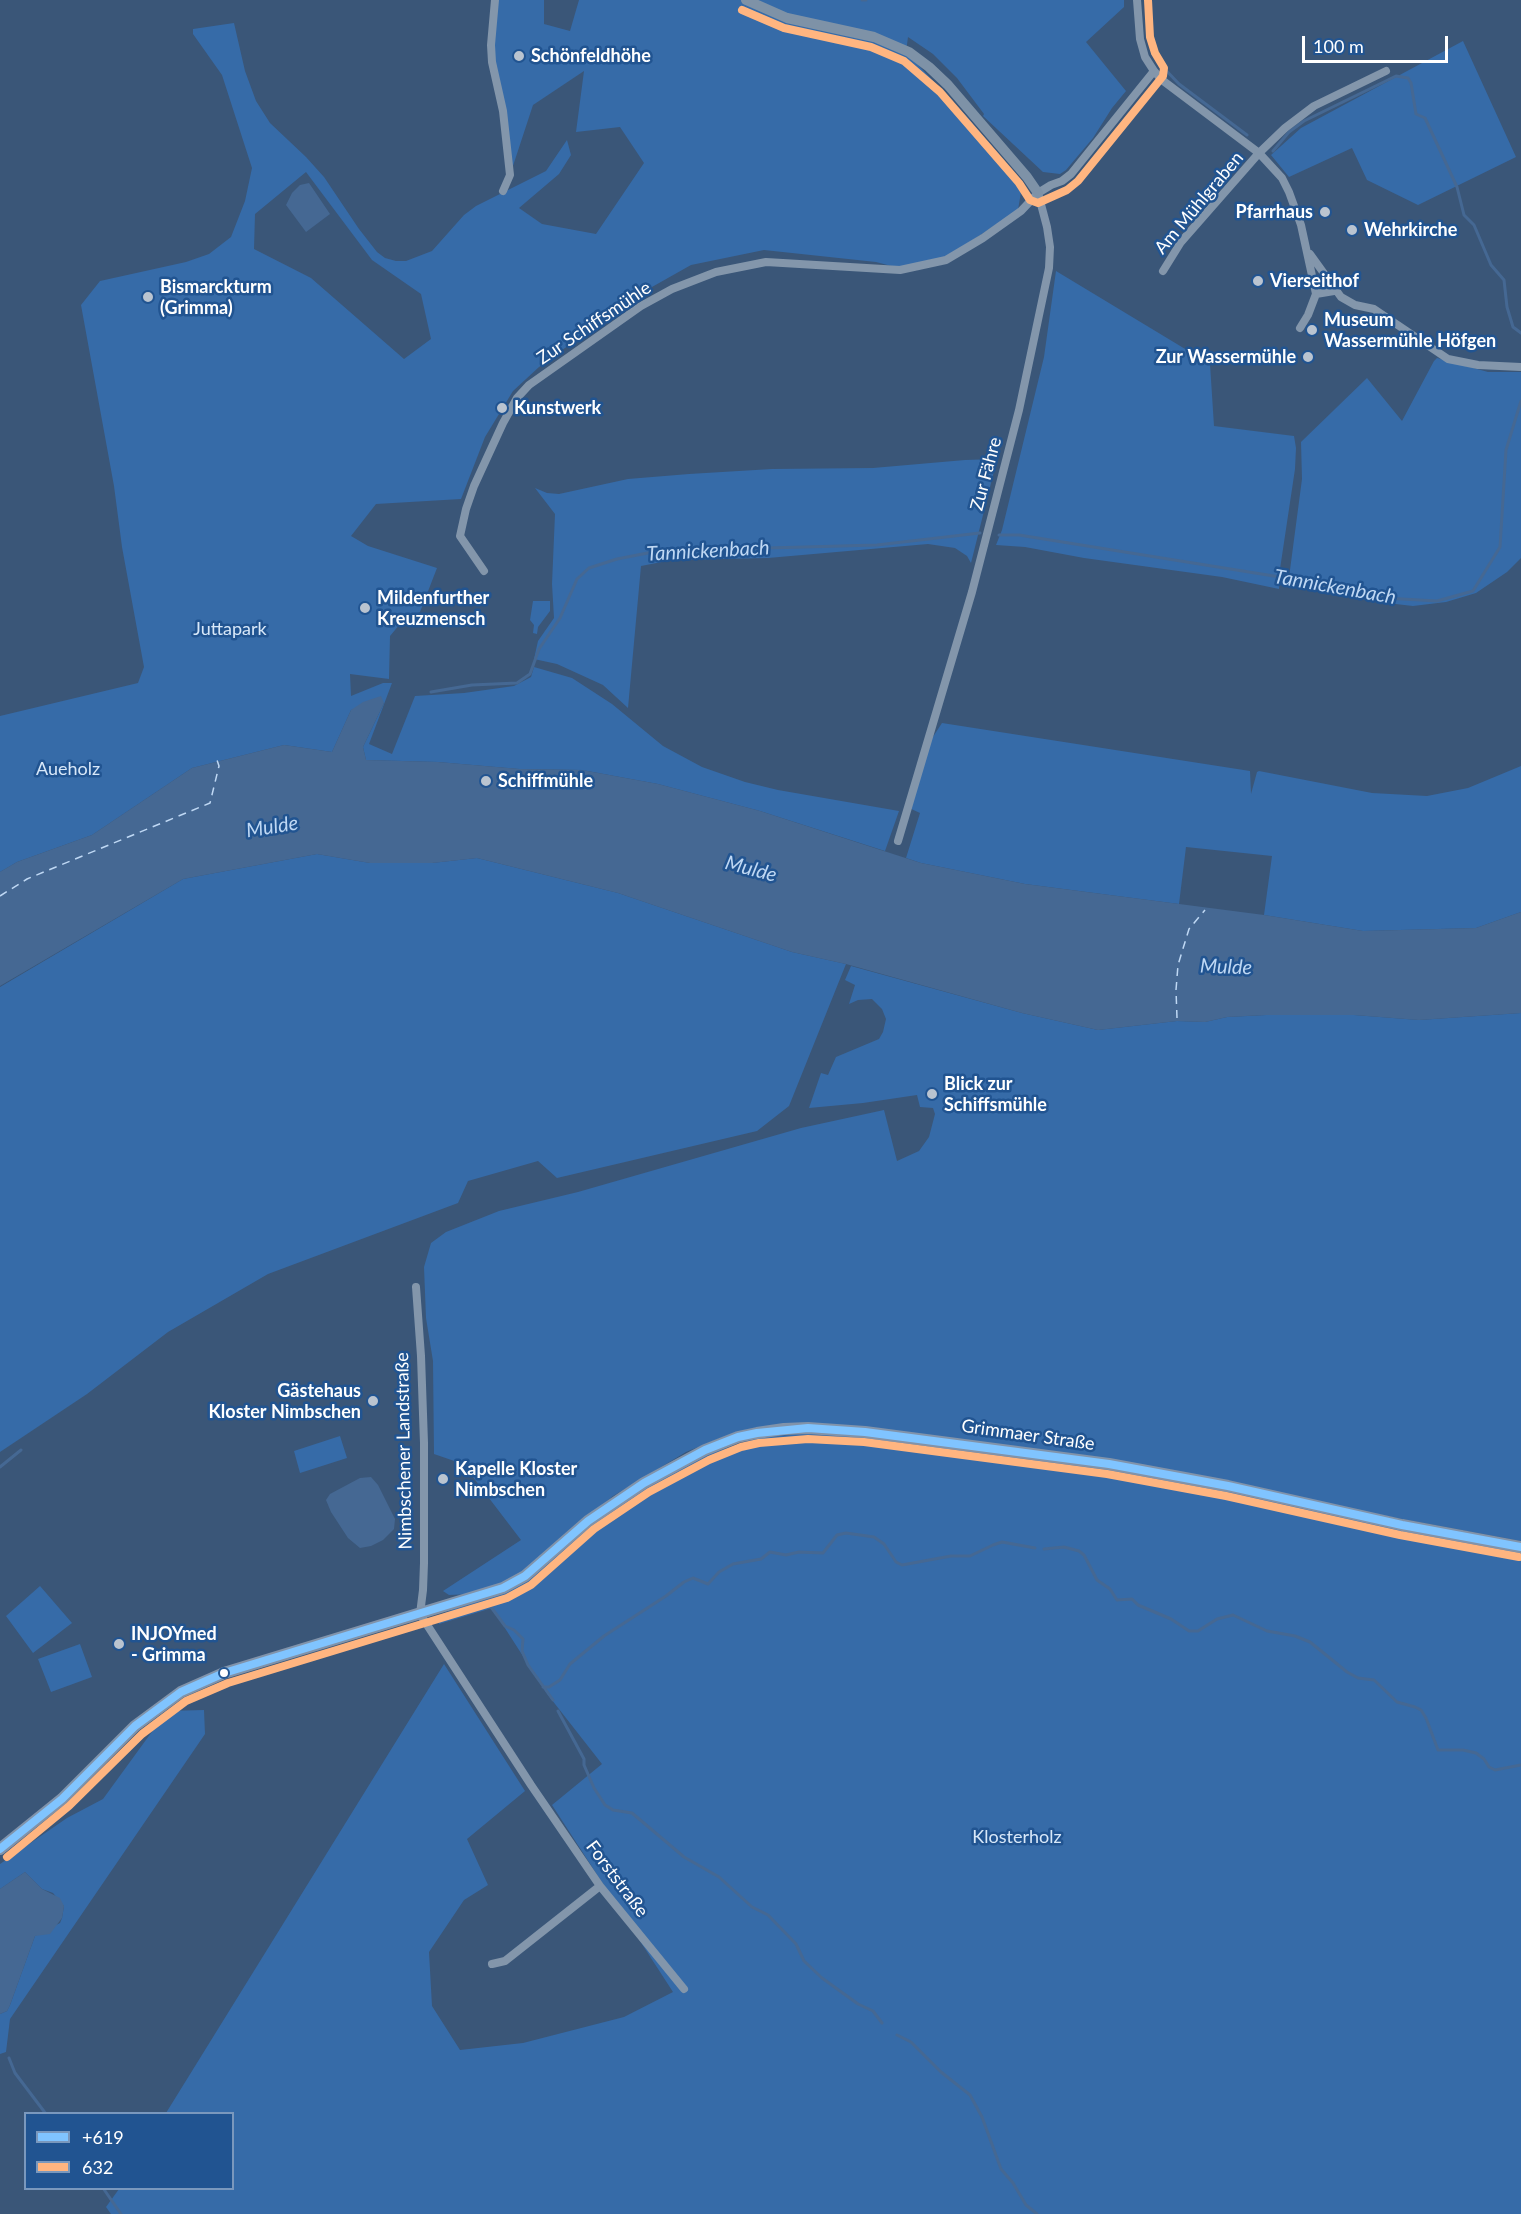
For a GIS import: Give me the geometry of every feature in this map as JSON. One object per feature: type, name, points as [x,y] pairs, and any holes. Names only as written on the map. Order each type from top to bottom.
[{"type":"main road","name":"Grimmaer Straße","points":[[420,1614],[511,1584],[532,1570],[615,1501],[688,1457],[738,1437],[769,1431],[808,1428],[930,1440],[1141,1470],[1228,1486],[1402,1525],[1521,1547]]},
{"type":"main road","points":[[0,1849],[62,1799],[135,1726],[181,1692],[224,1672],[420,1614]]},
{"type":"street","points":[[495,0],[491,45],[492,62],[503,111],[510,175],[503,191]]},
{"type":"street","name":"Zur Fähre","points":[[746,0],[787,18],[874,37],[909,52],[929,67],[948,85],[1027,177],[1038,193],[1047,227],[1049,268],[1019,410],[972,592],[898,841]]},
{"type":"street","points":[[1137,0],[1140,39],[1145,57],[1154,71],[1259,153],[1282,178],[1292,199],[1307,250],[1316,294],[1300,328]]},
{"type":"street","points":[[1038,193],[1071,174],[1154,71]]},
{"type":"street","name":"Am Mühlgraben","points":[[1163,271],[1181,242],[1259,153],[1285,128],[1314,106],[1386,71]]},
{"type":"street","name":"Zur Schiffsmühle","points":[[484,571],[460,536],[474,486],[504,423],[517,398],[529,385],[611,326],[672,289],[734,267],[766,262],[900,270],[946,260],[983,238],[1021,211],[1038,193]]},
{"type":"street","points":[[1307,250],[1334,291],[1341,297],[1355,305],[1374,309],[1448,359],[1478,365],[1521,367]]},
{"type":"street","points":[[1316,294],[1334,291]]},
{"type":"street","name":"Nimbschener Landstraße","points":[[416,1287],[422,1366],[424,1453],[424,1572],[420,1614]]},
{"type":"street","name":"Forststraße","points":[[420,1614],[531,1785],[600,1886],[684,1989]]},
{"type":"street","points":[[492,1964],[504,1961],[600,1886]]},
{"type":"green space","points":[[495,0],[544,0],[544,24],[570,31],[579,0],[1124,0],[1124,7],[1086,42],[1126,91],[1093,138],[1060,174],[1043,172],[983,116],[984,114],[957,78],[933,54],[908,37],[906,52],[969,119],[1008,166],[1021,192],[1018,210],[944,259],[899,268],[876,262],[764,250],[691,265],[636,296],[539,367],[513,391],[485,437],[461,499],[376,504],[351,536],[368,546],[437,568],[420,612],[400,624],[390,636],[389,679],[350,674],[351,696],[383,683],[392,683],[369,744],[392,754],[415,696],[464,693],[514,686],[531,677],[534,667],[572,678],[612,704],[663,746],[702,767],[745,782],[778,790],[899,811],[885,851],[760,811],[658,784],[582,770],[519,769],[438,762],[366,760],[363,747],[384,703],[351,710],[332,752],[284,745],[192,768],[92,835],[17,862],[0,872],[0,716],[138,683],[144,667],[81,305],[100,281],[186,262],[209,254],[231,237],[245,201],[252,168],[222,75],[193,34],[193,29],[234,23],[245,71],[256,101],[270,123],[324,177],[377,252],[385,258],[396,261],[406,261],[432,251],[464,215],[476,206],[546,171],[567,140],[571,155],[559,174],[519,208],[542,224],[596,234],[644,163],[620,127],[576,132],[584,71],[533,105],[510,175],[492,62]],"holes":[[[306,172],[372,260],[421,294],[431,339],[404,359],[311,278],[254,249],[255,214]]]},
{"type":"green space","points":[[1463,41],[1516,157],[1418,205],[1367,180],[1352,148],[1289,177],[1271,155],[1301,128]]},
{"type":"green space","points":[[1056,271],[1210,364],[1214,426],[1294,436],[1295,469],[1279,589],[1222,577],[1084,558],[1025,547],[996,545],[1002,530],[1044,357]]},
{"type":"green space","points":[[1437,358],[1488,372],[1521,372],[1521,558],[1507,572],[1476,593],[1446,602],[1413,606],[1378,602],[1288,585],[1302,479],[1301,442],[1367,378],[1402,421]]},
{"type":"green space","points":[[997,459],[971,563],[967,556],[955,548],[928,544],[768,558],[672,560],[641,566],[628,708],[603,685],[557,664],[534,659],[538,641],[554,618],[552,584],[555,514],[535,488],[547,493],[559,494],[628,479],[689,474],[772,469],[873,468]]},
{"type":"green space","points":[[533,601],[550,601],[550,611],[538,627],[537,634],[533,633],[534,625],[530,620]]},
{"type":"green space","points":[[942,723],[1250,771],[1251,794],[1259,771],[1372,793],[1427,796],[1468,788],[1521,766],[1521,912],[1476,928],[1363,931],[1264,915],[1272,856],[1186,847],[1179,904],[1025,884],[921,863],[906,858],[920,813],[907,807],[925,749]]},
{"type":"green space","points":[[317,854],[370,863],[432,863],[477,858],[618,893],[792,952],[846,964],[789,1106],[757,1131],[557,1178],[538,1161],[468,1181],[458,1203],[268,1274],[168,1332],[87,1394],[0,1452],[0,987],[183,879]]},
{"type":"green space","points":[[851,966],[1022,1013],[1098,1030],[1177,1021],[1205,1022],[1227,1017],[1266,1015],[1354,1015],[1419,1020],[1521,1013],[1521,1541],[1343,1508],[829,1424],[720,1438],[686,1452],[613,1496],[522,1572],[502,1583],[471,1594],[449,1595],[443,1591],[521,1540],[463,1464],[434,1454],[433,1361],[426,1318],[424,1267],[431,1243],[446,1232],[499,1211],[578,1192],[801,1128],[884,1110],[897,1161],[919,1151],[929,1137],[935,1114],[933,1108],[920,1107],[917,1095],[809,1108],[821,1073],[828,1075],[836,1057],[879,1039],[883,1032],[886,1019],[882,1009],[872,999],[858,1000],[849,1004],[855,985],[845,980]]},
{"type":"green space","name":"Klosterholz","points":[[808,1433],[896,1440],[1161,1477],[1521,1551],[1521,2214],[111,2214],[106,2207],[118,2190],[234,2190],[234,2112],[167,2112],[444,1664],[525,1791],[467,1839],[488,1885],[464,1900],[429,1952],[432,2006],[460,2050],[523,2043],[624,2017],[673,1992],[552,1805],[602,1764],[548,1695],[492,1608],[439,1624],[436,1617],[456,1608],[490,1598],[619,1505],[668,1474],[706,1455],[758,1438]]},
{"type":"green space","points":[[340,1436],[347,1458],[300,1473],[294,1451]]},
{"type":"green space","points":[[40,1586],[72,1623],[33,1653],[6,1616]]},
{"type":"green space","points":[[80,1644],[92,1677],[51,1692],[38,1659]]},
{"type":"green space","points":[[204,1710],[205,1734],[10,2019],[6,2052],[0,2054],[0,2014],[7,2011],[10,2005],[35,1936],[60,1923],[64,1906],[53,1893],[42,1889],[25,1872],[0,1889],[0,1864],[67,1818],[103,1799],[167,1711]]},
{"type":"water","points":[[309,183],[330,214],[306,232],[286,205],[292,193],[300,185]]},
{"type":"water","name":"Mulde","points":[[381,696],[384,703],[363,747],[366,760],[438,762],[520,769],[582,770],[658,784],[760,811],[921,863],[1025,884],[1264,915],[1363,931],[1476,928],[1521,912],[1521,1013],[1419,1020],[1354,1015],[1266,1015],[1227,1017],[1205,1022],[1177,1021],[1098,1030],[1022,1013],[846,964],[792,952],[618,893],[477,858],[432,863],[370,863],[317,854],[183,879],[0,986],[0,872],[17,862],[92,835],[192,768],[284,745],[332,752],[351,710],[363,702]]},
{"type":"water","points":[[371,1477],[378,1485],[395,1519],[394,1529],[383,1540],[360,1548],[348,1538],[326,1500],[330,1494],[360,1478]]},
{"type":"water","points":[[25,1872],[42,1889],[60,1898],[64,1906],[62,1918],[50,1934],[35,1936],[10,2005],[7,2011],[0,2014],[0,1889]]},
{"type":"waterway","name":"Tannickenbach","points":[[1146,0],[1151,40],[1161,65],[1179,84],[1247,135]]},
{"type":"waterway","name":"Tannickenbach","points":[[1273,151],[1289,132],[1304,121],[1396,76],[1408,78],[1411,83],[1416,114],[1425,118],[1457,187],[1464,215],[1474,225],[1491,265],[1504,280],[1507,307],[1513,327],[1521,333]]},
{"type":"waterway","name":"Tannickenbach","points":[[999,535],[1019,535],[1280,577],[1385,598],[1437,601],[1473,591],[1500,547],[1506,450],[1521,401]]},
{"type":"waterway","name":"Tannickenbach","points":[[431,692],[472,685],[517,683],[530,674],[539,649],[560,618],[577,579],[589,568],[617,559],[658,551],[877,545],[980,533]]},
{"type":"waterway","points":[[0,1467],[21,1450]]},
{"type":"waterway","points":[[543,1687],[549,1687],[560,1680],[570,1664],[604,1636],[684,1582],[693,1578],[708,1584],[719,1572],[733,1564],[761,1559],[770,1552],[786,1555],[799,1552],[823,1553],[837,1535],[846,1533],[874,1537],[884,1544],[896,1562],[902,1565],[951,1556],[970,1556],[1002,1542],[1035,1548]]},
{"type":"waterway","points":[[1044,1549],[1064,1547],[1079,1551],[1084,1555],[1097,1580],[1110,1589],[1117,1600],[1132,1599],[1138,1605],[1171,1619],[1189,1631],[1198,1631],[1217,1619],[1233,1615],[1267,1631],[1295,1636],[1310,1642],[1347,1672],[1358,1678],[1374,1680],[1397,1702],[1421,1710],[1438,1750],[1463,1750],[1476,1753],[1495,1770],[1521,1765]]},
{"type":"waterway","points":[[491,1607],[505,1626],[514,1630],[523,1639],[522,1651],[528,1665],[553,1700]]},
{"type":"waterway","points":[[558,1711],[584,1759],[584,1765],[594,1788],[605,1805],[613,1810],[632,1813],[684,1857],[719,1877],[752,1907],[768,1915],[796,1944],[804,1961],[822,1978],[858,2004],[873,2011],[882,2023]]},
{"type":"waterway","points":[[897,2035],[911,2042],[941,2072],[970,2095],[982,2117],[1001,2169],[1013,2183],[1026,2205],[1037,2214]]},
{"type":"waterway","points":[[9,2058],[15,2073],[44,2112]]},
{"type":"waterway","points":[[104,2190],[121,2214]]},
{"type":"ferry route","points":[[0,896],[27,879],[210,803],[219,766],[217,760]]},
{"type":"ferry route","points":[[1177,1018],[1178,965],[1189,929],[1205,910]]},
{"type":"transit line","name":"632","points":[[742,10],[784,28],[871,47],[904,61],[940,92],[1019,183],[1030,200],[1038,203],[1067,190],[1078,181],[1163,76],[1164,68],[1155,53],[1150,37],[1148,0]]},
{"type":"transit line","name":"+619","points":[[0,1849],[62,1799],[135,1726],[181,1692],[224,1673],[503,1588],[525,1576],[588,1521],[644,1483],[705,1450],[738,1437],[757,1433],[808,1428],[865,1432],[1109,1464],[1228,1486],[1402,1525],[1521,1547]]},
{"type":"transit line","name":"632","points":[[7,1857],[69,1806],[142,1734],[186,1701],[228,1683],[507,1598],[531,1585],[594,1529],[649,1492],[709,1460],[741,1447],[759,1443],[808,1439],[864,1442],[1107,1474],[1226,1496],[1400,1535],[1519,1557]]},
{"type":"place","name":"Schönfeldhöhe","points":[[519,56]]},
{"type":"place","name":"Pfarrhaus","points":[[1325,212]]},
{"type":"place","name":"Wehrkirche","points":[[1352,230]]},
{"type":"place","name":"Vierseithof","points":[[1258,281]]},
{"type":"place","name":"Bismarckturm (Grimma)","points":[[148,297]]},
{"type":"place","name":"Museum Wassermühle Höfgen","points":[[1312,330]]},
{"type":"place","name":"Zur Wassermühle","points":[[1308,357]]},
{"type":"place","name":"Kunstwerk","points":[[502,408]]},
{"type":"place","name":"Mildenfurther Kreuzmensch","points":[[365,608]]},
{"type":"place","name":"Schiffmühle","points":[[486,781]]},
{"type":"place","name":"Blick zur Schiffsmühle","points":[[932,1094]]},
{"type":"place","name":"Gästehaus Kloster Nimbschen","points":[[373,1401]]},
{"type":"place","name":"Kapelle Kloster Nimbschen","points":[[443,1479]]},
{"type":"place","name":"INJOYmed - Grimma","points":[[119,1644]]},
{"type":"park label","name":"Juttapark","points":[[230,629]]},
{"type":"park label","name":"Aueholz","points":[[68,769]]}]
